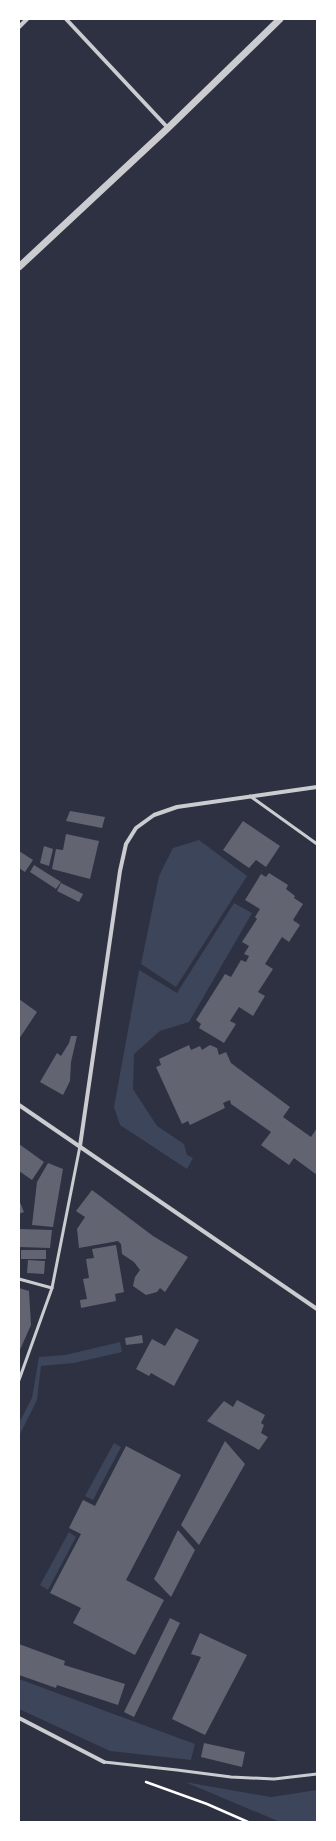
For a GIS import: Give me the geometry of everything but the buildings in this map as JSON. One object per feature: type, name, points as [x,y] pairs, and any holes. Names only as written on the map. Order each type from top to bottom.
[{"type":"street","points":[[19,27],[27,19]]},
{"type":"street","points":[[66,19],[168,128]]},
{"type":"street","points":[[19,267],[168,128],[280,19]]},
{"type":"street","points":[[80,1146],[120,871],[126,844],[136,828],[154,814],[177,806],[317,787]]},
{"type":"street","points":[[19,1105],[317,1309]]},
{"type":"street","points":[[19,1718],[104,1762]]},
{"type":"lane","points":[[250,796],[317,844]]},
{"type":"lane","points":[[19,1380],[52,1288],[80,1146]]},
{"type":"lane","points":[[19,1279],[52,1288]]},
{"type":"lane","points":[[104,1762],[231,1777],[274,1779],[317,1774]]},
{"type":"path","points":[[143,1781],[207,1804],[248,1822]]},
{"type":"shaded area","points":[[199,840],[247,876],[176,987],[141,964],[159,876],[173,848]]},
{"type":"shaded area","points":[[234,903],[252,913],[189,1022],[160,1031],[134,1054],[133,1089],[157,1126],[184,1144],[187,1155],[193,1158],[187,1169],[120,1125],[114,1107],[139,970],[177,993]]},
{"type":"shaded area","points":[[120,1342],[122,1352],[74,1363],[41,1366],[37,1400],[19,1436],[19,1423],[32,1398],[39,1357],[65,1355]]},
{"type":"shaded area","points":[[114,1443],[121,1447],[93,1500],[85,1496]]},
{"type":"shaded area","points":[[69,1532],[76,1537],[48,1590],[40,1585]]},
{"type":"shaded area","points":[[19,1679],[195,1744],[191,1760],[110,1751],[19,1709]]},
{"type":"shaded area","points":[[185,1782],[271,1797],[317,1790],[317,1822],[280,1822]]}]
